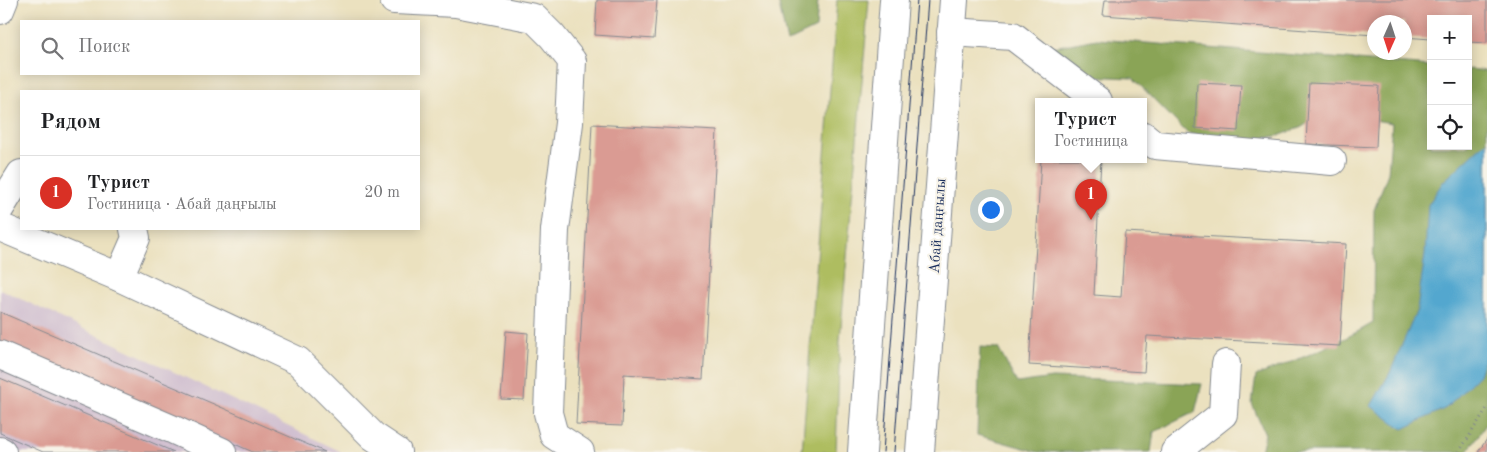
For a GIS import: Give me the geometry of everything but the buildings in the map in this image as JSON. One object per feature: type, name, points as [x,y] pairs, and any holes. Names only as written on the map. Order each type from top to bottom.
[{"type":"main road","points":[[0,10],[4,0]]},
{"type":"main road","points":[[394,0],[456,3],[534,18],[552,36],[572,61],[569,123],[556,230],[548,413],[554,435],[580,452]]},
{"type":"main road","points":[[862,452],[894,0]]},
{"type":"main road","name":"Абай даңғылы","points":[[920,452],[954,0]]},
{"type":"main road","points":[[951,32],[1013,36],[1094,98]]},
{"type":"main road","points":[[1147,138],[1155,145],[1332,161]]},
{"type":"main road","points":[[0,208],[20,176]]},
{"type":"main road","points":[[0,227],[119,277],[298,361],[373,436],[397,452]]},
{"type":"main road","points":[[119,277],[136,238],[134,230]]},
{"type":"main road","points":[[0,355],[222,452]]},
{"type":"main road","points":[[1175,452],[1223,414],[1226,364]]},
{"type":"path","points":[[1459,452],[1487,408]]},
{"type":"shaded area","points":[[0,289],[342,452],[0,452]]},
{"type":"green space","points":[[778,0],[818,0],[816,28],[787,42]]},
{"type":"green space","points":[[837,0],[869,0],[840,339],[836,452],[802,452]]},
{"type":"green space","points":[[1097,39],[1427,66],[1427,150],[1472,150],[1472,69],[1487,71],[1487,423],[1467,452],[1261,452],[1265,434],[1252,404],[1256,376],[1330,345],[1373,323],[1374,210],[1388,173],[1392,123],[1324,112],[1302,127],[1281,135],[1235,144],[1187,133],[1133,78],[1086,76],[1042,49]]},
{"type":"green space","points":[[980,347],[998,348],[1017,383],[1052,378],[1202,384],[1195,412],[1154,432],[1151,452],[1038,452],[977,435]]},
{"type":"water","points":[[1487,141],[1487,352],[1479,375],[1446,408],[1403,429],[1371,406],[1390,373],[1417,310],[1425,255],[1428,205],[1443,182]]},
{"type":"tram line","points":[[883,452],[917,0]]},
{"type":"tram line","points":[[894,452],[928,0]]},
{"type":"place","name":"Турист","points":[[1091,220]]}]
